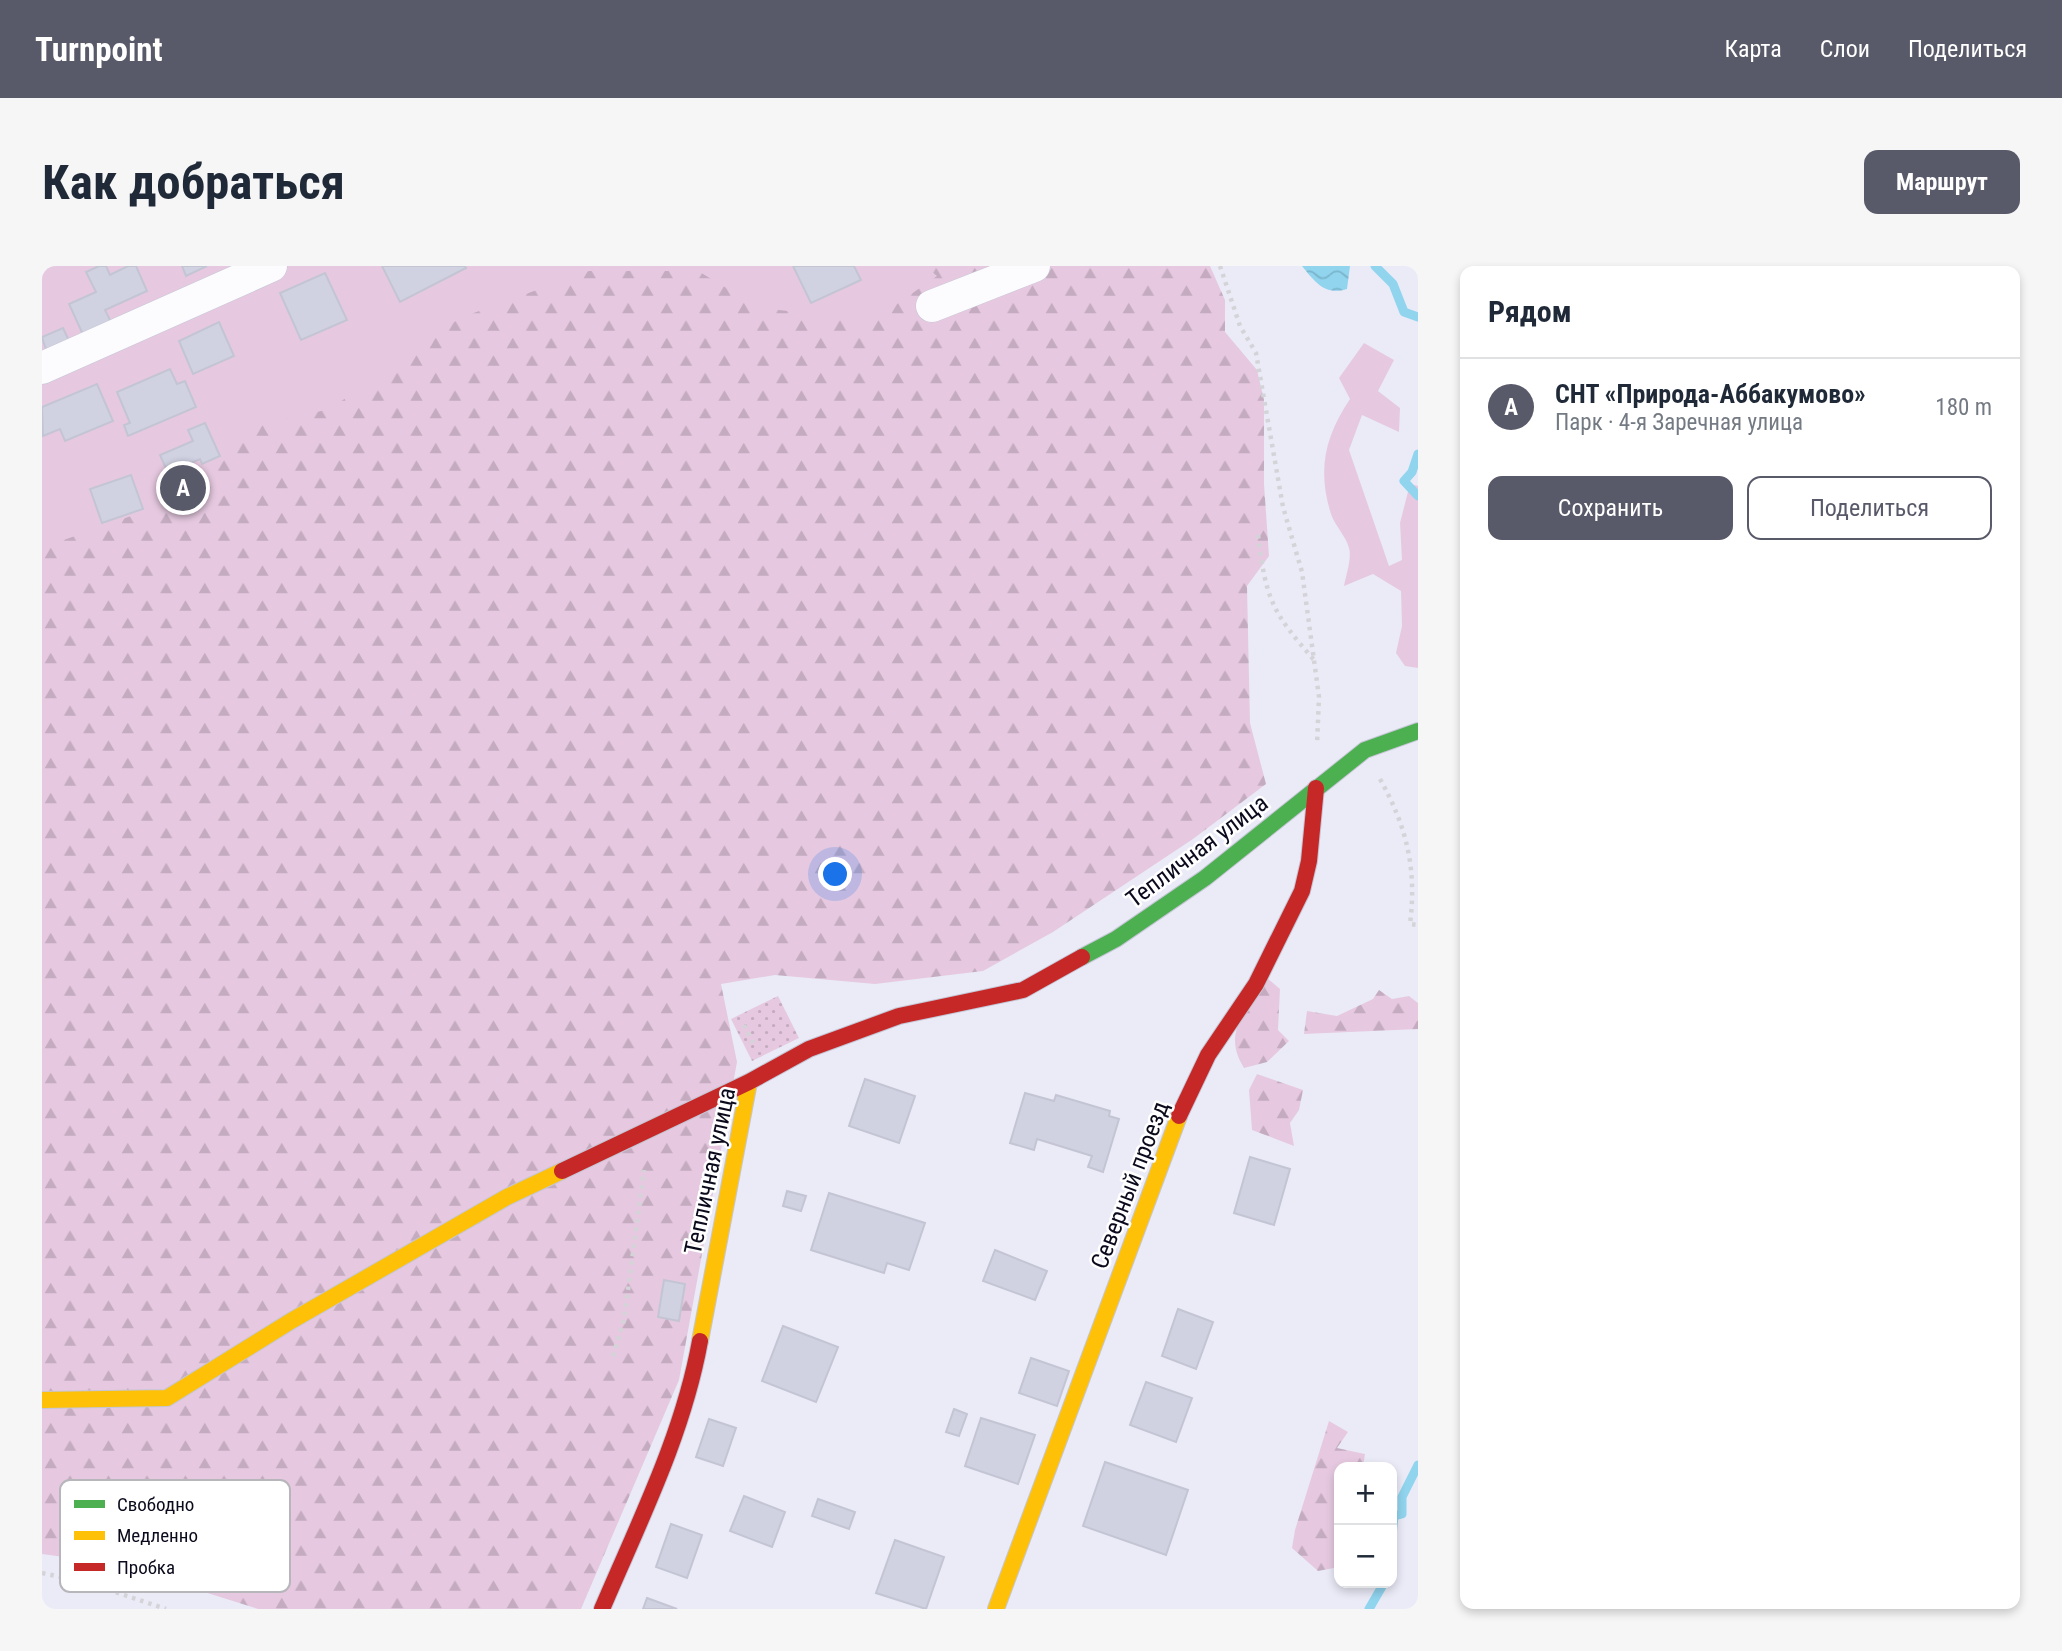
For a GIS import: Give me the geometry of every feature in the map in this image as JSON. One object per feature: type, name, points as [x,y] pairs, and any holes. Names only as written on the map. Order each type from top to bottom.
[{"type":"street","points":[[42,368],[271,266]]},
{"type":"street","points":[[932,306],[1034,266]]},
{"type":"street","name":"Тепличная улица","points":[[602,1609],[663,1468],[694,1376],[749,1082],[809,1049],[899,1016],[1024,989],[1138,924],[1205,878],[1355,757],[1418,731]]},
{"type":"street","name":"Северный проезд","points":[[996,1609],[1182,1108],[1208,1055],[1256,984],[1302,891],[1316,788]]},
{"type":"street","points":[[42,1400],[167,1398],[291,1321],[507,1197],[749,1082]]},
{"type":"path","points":[[1220,266],[1240,326],[1256,353],[1283,507],[1302,572],[1319,697],[1316,788]]},
{"type":"path","points":[[1258,535],[1265,587],[1282,624],[1315,661]]},
{"type":"path","points":[[1385,788],[1412,856],[1415,891],[1410,924],[1418,925]]},
{"type":"path","points":[[613,1356],[624,1320],[643,1172],[659,1123]]},
{"type":"path","points":[[42,1573],[60,1576]]},
{"type":"path","points":[[117,1592],[166,1609]]},
{"type":"green space","points":[[42,266],[1057,266],[42,587]]},
{"type":"green space","points":[[925,266],[1210,266],[1225,300],[1225,332],[1257,370],[1264,400],[1264,484],[1269,556],[1247,586],[1250,723],[1266,784],[1193,839],[1053,932],[983,971],[875,984],[775,975],[721,984],[737,1062],[679,1380],[581,1609],[258,1609],[204,1592],[290,1592],[290,1480],[60,1480],[60,1556],[42,1554],[42,552],[47,546],[198,492],[250,427],[330,409],[460,318],[589,271],[698,271],[760,308],[874,320],[937,276]]},
{"type":"green space","points":[[1364,343],[1394,360],[1378,391],[1400,408],[1399,432],[1362,415],[1349,450],[1389,566],[1402,560],[1400,523],[1410,484],[1418,486],[1418,668],[1405,666],[1396,653],[1402,626],[1401,591],[1373,574],[1344,586],[1350,552],[1333,518],[1327,498],[1324,468],[1329,440],[1350,399],[1339,378]]},
{"type":"green space","points":[[1267,978],[1280,989],[1278,1030],[1289,1041],[1267,1062],[1244,1068],[1235,1043],[1236,1032],[1239,1022]]},
{"type":"green space","points":[[1379,990],[1392,999],[1409,996],[1418,1003],[1418,1029],[1304,1034],[1307,1011],[1337,1016],[1373,999]]},
{"type":"green space","points":[[778,996],[799,1038],[752,1061],[731,1019]]},
{"type":"green space","points":[[1257,1074],[1303,1090],[1299,1110],[1290,1123],[1294,1146],[1252,1130],[1249,1090]]},
{"type":"green space","points":[[1329,1421],[1348,1432],[1337,1448],[1365,1454],[1364,1462],[1334,1462],[1334,1568],[1318,1571],[1292,1548],[1295,1530]]},
{"type":"water","points":[[1302,266],[1350,266],[1347,289],[1333,291],[1321,286]]},
{"type":"building","points":[[106,266],[110,275],[128,266],[136,266],[147,291],[105,310],[113,326],[85,339],[69,304],[96,292],[86,272]]},
{"type":"building","points":[[182,266],[207,266],[186,276]]},
{"type":"building","points":[[382,266],[465,266],[466,268],[400,302]]},
{"type":"building","points":[[793,266],[854,266],[861,280],[811,303]]},
{"type":"building","points":[[325,273],[347,320],[301,340],[280,293]]},
{"type":"building","points":[[219,322],[234,356],[193,374],[179,341]]},
{"type":"building","points":[[63,328],[71,345],[48,356],[42,337]]},
{"type":"building","points":[[170,369],[177,384],[185,381],[196,407],[128,436],[124,425],[130,423],[117,392]]},
{"type":"building","points":[[97,384],[113,421],[65,441],[60,429],[43,436],[42,407]]},
{"type":"building","points":[[205,423],[220,456],[202,464],[200,459],[168,473],[160,455],[193,441],[188,430]]},
{"type":"building","points":[[131,475],[143,509],[102,523],[90,489]]},
{"type":"building","points":[[865,1079],[915,1096],[899,1143],[849,1126]]},
{"type":"building","points":[[1025,1093],[1054,1101],[1056,1095],[1110,1111],[1109,1116],[1119,1119],[1103,1172],[1088,1167],[1092,1156],[1037,1139],[1034,1150],[1010,1143]]},
{"type":"building","points":[[1250,1157],[1290,1169],[1274,1225],[1234,1213]]},
{"type":"building","points":[[787,1191],[806,1196],[801,1211],[783,1206]]},
{"type":"building","points":[[829,1193],[925,1223],[909,1270],[887,1263],[884,1273],[811,1250]]},
{"type":"building","points":[[995,1250],[1047,1271],[1035,1300],[983,1281]]},
{"type":"building","points":[[664,1280],[685,1284],[679,1321],[658,1317]]},
{"type":"building","points":[[1178,1309],[1213,1322],[1196,1369],[1162,1356]]},
{"type":"building","points":[[783,1326],[838,1347],[816,1402],[762,1381]]},
{"type":"building","points":[[1031,1358],[1069,1371],[1057,1406],[1019,1393]]},
{"type":"building","points":[[1146,1382],[1192,1398],[1176,1442],[1130,1425]]},
{"type":"building","points":[[954,1409],[967,1414],[959,1436],[946,1432]]},
{"type":"building","points":[[981,1418],[1035,1435],[1018,1484],[965,1466]]},
{"type":"building","points":[[709,1419],[736,1428],[723,1466],[696,1457]]},
{"type":"building","points":[[1105,1462],[1188,1490],[1166,1555],[1083,1526]]},
{"type":"building","points":[[744,1496],[785,1512],[772,1547],[730,1531]]},
{"type":"building","points":[[818,1499],[855,1512],[849,1529],[812,1516]]},
{"type":"building","points":[[671,1524],[702,1535],[687,1578],[656,1567]]},
{"type":"building","points":[[895,1540],[944,1557],[926,1609],[876,1593]]},
{"type":"building","points":[[647,1598],[677,1609],[643,1609]]},
{"type":"waterway","points":[[1375,266],[1393,284],[1404,312],[1418,317]]},
{"type":"waterway","points":[[1418,454],[1412,472],[1404,481],[1418,496]]},
{"type":"waterway","points":[[1393,1525],[1394,1516],[1402,1514],[1402,1497],[1418,1465]]},
{"type":"waterway","points":[[1369,1609],[1381,1588]]},
{"type":"traffic: fast","points":[[1082,957],[1116,939],[1205,878],[1365,750],[1418,731]]},
{"type":"traffic: slow","points":[[700,1341],[749,1082]]},
{"type":"traffic: slow","points":[[996,1609],[1179,1116]]},
{"type":"traffic: slow","points":[[42,1400],[167,1398],[291,1321],[507,1197],[562,1171]]},
{"type":"traffic: jam","points":[[1179,1116],[1208,1055],[1256,984],[1302,891],[1309,861],[1316,788]]},
{"type":"traffic: jam","points":[[562,1171],[749,1082],[809,1049],[899,1016],[1023,990],[1082,957]]},
{"type":"traffic: jam","points":[[602,1609],[671,1444],[683,1410],[700,1341]]},
{"type":"place","name":"СНТ «Природа-Аббакумово»","points":[[183,488]]}]
